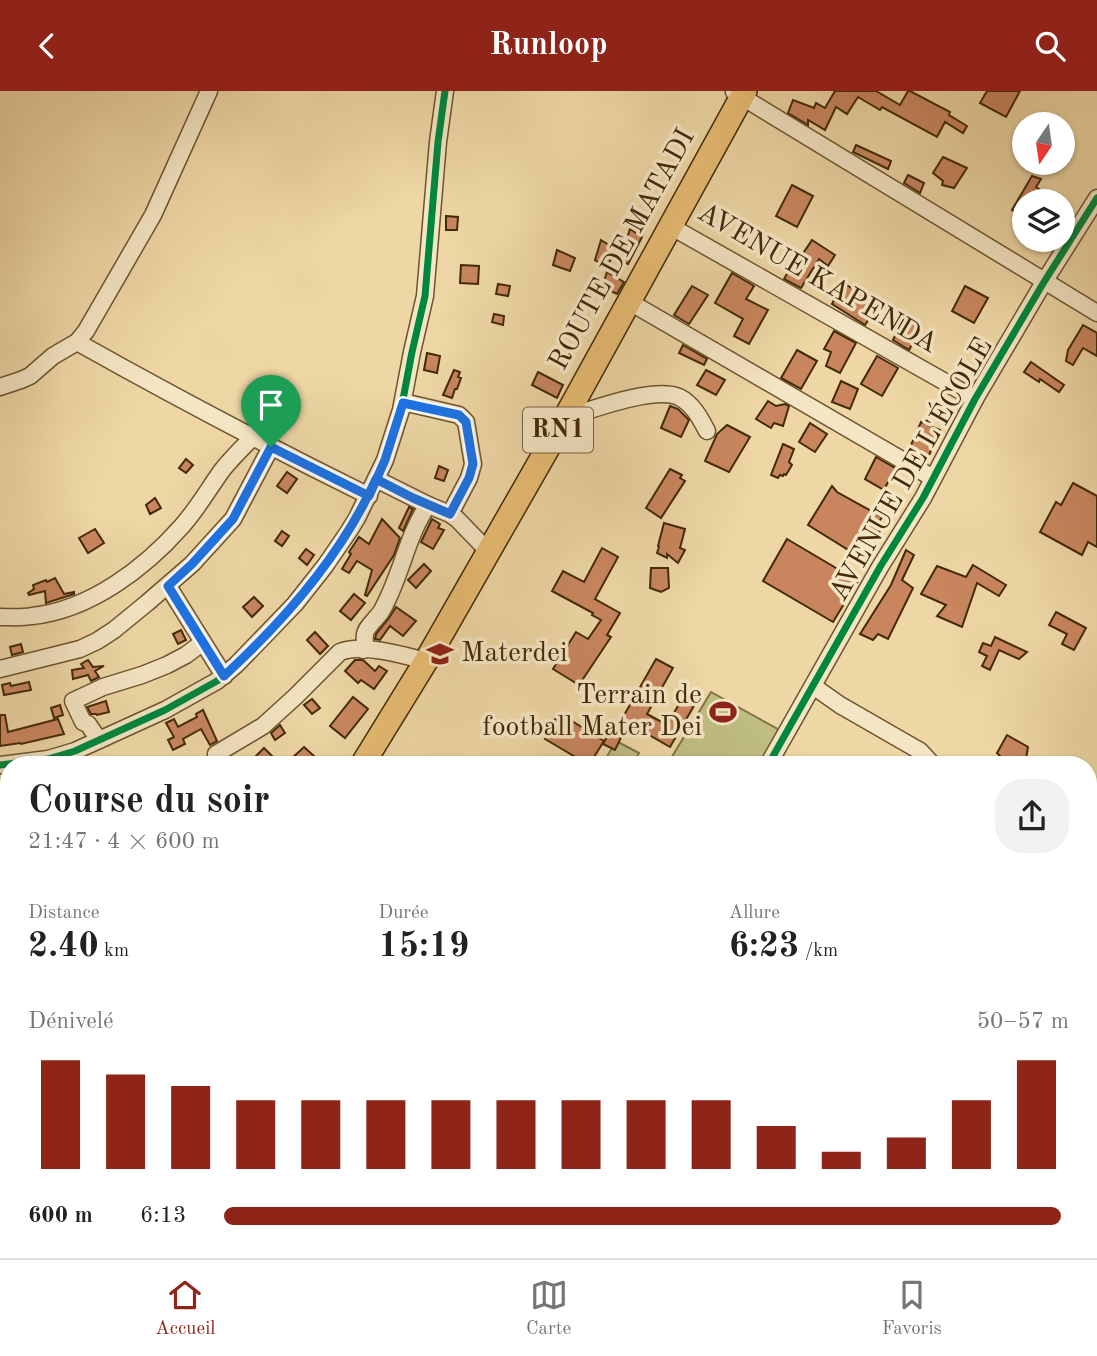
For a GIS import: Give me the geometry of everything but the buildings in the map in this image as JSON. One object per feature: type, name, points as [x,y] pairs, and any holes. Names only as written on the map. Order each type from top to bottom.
[{"type":"highway","name":"ROUTE DE MATADI","points":[[367,756],[565,418],[740,93]]},
{"type":"street","points":[[0,387],[30,376],[53,356],[77,342],[86,331],[153,215],[209,91]]},
{"type":"street","points":[[66,756],[165,710],[224,676],[295,604],[349,531],[369,496],[385,460],[403,403],[425,296],[444,91]]},
{"type":"street","points":[[740,93],[1097,313]]},
{"type":"street","name":"AVENUE DE L'ÉCOLE","points":[[773,756],[933,478],[975,399],[1097,198]]},
{"type":"street","name":"AVENUE KAPENDA","points":[[670,226],[975,399]]},
{"type":"street","points":[[628,301],[933,478]]},
{"type":"street","points":[[77,342],[271,447],[369,496]]},
{"type":"street","points":[[565,418],[635,397],[669,394],[690,405],[707,431]]},
{"type":"street","points":[[403,403],[459,415],[466,422],[473,464],[469,478],[450,514]]},
{"type":"street","points":[[0,617],[33,616],[58,611],[92,597],[137,568],[183,525],[222,470],[253,437]]},
{"type":"street","points":[[0,669],[58,656],[97,641],[168,586],[233,519],[271,447]]},
{"type":"street","points":[[376,479],[450,514],[489,552]]},
{"type":"street","points":[[363,650],[366,631],[385,604],[422,513],[428,505]]},
{"type":"street","points":[[168,586],[224,676]]},
{"type":"street","points":[[99,740],[88,724],[83,722],[73,701],[103,687],[167,665],[187,655],[202,643]]},
{"type":"street","points":[[216,756],[263,726],[340,652],[347,649],[384,651],[425,661]]},
{"type":"street","points":[[813,686],[925,756]]},
{"type":"shaded area","name":"Terrain de football Mater Dei","points":[[711,692],[783,732],[769,756],[672,756]]},
{"type":"shaded area","points":[[616,741],[639,753],[637,756],[607,756]]},
{"type":"cycle path","points":[[58,756],[165,710],[217,681],[295,604],[325,566],[357,518],[385,460],[401,410],[425,296],[445,91]]},
{"type":"cycle path","points":[[773,756],[880,567],[923,498],[975,399],[1097,198]]},
{"type":"place","name":"Materdei","points":[[440,654]]},
{"type":"place","name":"Terrain de football Mater Dei","points":[[723,712]]},
{"type":"route","points":[[271,447],[233,519],[168,586],[224,676],[295,604],[325,566],[357,518],[369,496],[376,479],[413,498],[450,514],[469,478],[473,464],[463,418],[403,403],[385,460],[369,496],[271,447]]}]
